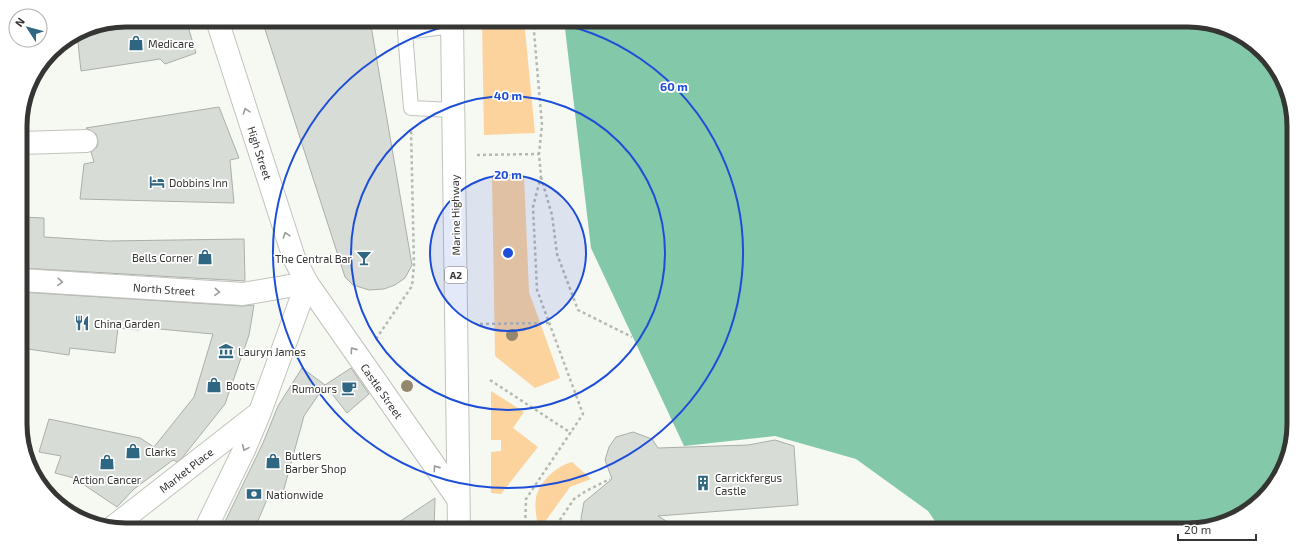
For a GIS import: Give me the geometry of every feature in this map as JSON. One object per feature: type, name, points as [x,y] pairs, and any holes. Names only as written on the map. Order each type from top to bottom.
[{"type":"street","name":"High Street","points":[[219,27],[294,258],[307,283]]},
{"type":"street","name":"Marine Highway","points":[[452,27],[459,523]]},
{"type":"street","points":[[27,143],[86,142]]},
{"type":"street","name":"North Street","points":[[27,280],[243,294],[307,283]]},
{"type":"street","name":"Castle Street","points":[[307,283],[458,500]]},
{"type":"street","points":[[208,523],[244,450],[260,412],[307,283]]},
{"type":"street","name":"Market Place","points":[[119,522],[260,412]]},
{"type":"lane","points":[[431,27],[405,32],[411,108],[453,110]]},
{"type":"path","points":[[534,27],[542,126],[539,154],[541,176],[552,215],[557,254],[578,310],[632,337]]},
{"type":"path","points":[[358,356],[368,350],[412,286],[414,265],[411,108]]},
{"type":"path","points":[[454,156],[539,154]]},
{"type":"path","points":[[525,523],[526,499],[583,414],[537,290],[533,207],[541,176]]},
{"type":"path","points":[[457,325],[550,323]]},
{"type":"path","points":[[490,380],[571,433]]},
{"type":"path","points":[[558,523],[574,499],[610,479]]},
{"type":"shaded area","points":[[482,27],[525,27],[535,133],[484,135]]},
{"type":"shaded area","points":[[565,27],[1188,27],[1220,32],[1232,37],[1248,47],[1267,66],[1279,88],[1284,101],[1286,113],[1287,424],[1282,456],[1274,473],[1258,494],[1237,510],[1213,520],[1194,523],[936,523],[928,511],[856,459],[775,436],[684,446],[591,248]]},
{"type":"shaded area","points":[[524,175],[529,292],[560,378],[535,388],[495,356],[492,177]]},
{"type":"shaded area","points":[[491,391],[524,412],[513,428],[538,447],[501,494],[491,493],[491,452],[501,451],[501,440],[491,440]]},
{"type":"shaded area","points":[[572,462],[591,479],[570,487],[544,523],[538,523],[535,506],[538,492],[544,481],[554,471]]},
{"type":"building","name":"Medicare","points":[[120,27],[188,27],[196,53],[165,64],[160,59],[81,71],[78,40],[94,32],[107,29]]},
{"type":"building","points":[[264,27],[371,27],[412,265],[405,278],[395,285],[384,289],[369,290],[353,285],[345,277]]},
{"type":"building","points":[[219,107],[239,158],[230,160],[234,203],[80,199],[84,164],[94,162],[91,152],[97,147],[98,141],[96,134],[86,128]]},
{"type":"building","points":[[27,217],[44,218],[44,237],[108,241],[244,239],[245,281],[27,268]]},
{"type":"building","points":[[27,292],[242,306],[254,305],[249,335],[225,404],[182,458],[177,462],[173,460],[134,489],[117,507],[74,478],[55,473],[61,456],[39,452],[49,419],[140,438],[154,447],[194,397],[213,334],[138,327],[139,330],[118,328],[115,353],[70,348],[69,355],[27,349]]},
{"type":"building","points":[[302,368],[325,385],[304,416],[282,496],[271,490],[257,523],[224,523],[263,443],[278,406]]},
{"type":"building","name":"Rumours","points":[[351,368],[369,394],[347,413],[325,385]]},
{"type":"building","name":"Carrickfergus Castle","points":[[633,432],[652,439],[658,448],[748,445],[775,440],[794,446],[798,505],[658,516],[670,523],[581,523],[584,502],[612,479],[605,460],[609,447],[616,437]]},
{"type":"building","points":[[435,498],[434,523],[398,523]]},
{"type":"place","name":"Medicare","points":[[136,43]]},
{"type":"place","name":"Dobbins Inn","points":[[157,182]]},
{"type":"place","name":"Bells Corner","points":[[205,257]]},
{"type":"place","name":"The Central Bar","points":[[364,258]]},
{"type":"place","name":"China Garden","points":[[82,323]]},
{"type":"place","name":"Lauryn James","points":[[226,351]]},
{"type":"place","name":"Boots","points":[[214,385]]},
{"type":"place","name":"Rumours","points":[[349,388]]},
{"type":"place","name":"Clarks","points":[[133,451]]},
{"type":"place","name":"Butlers Barber Shop","points":[[273,461]]},
{"type":"place","name":"Action Cancer","points":[[107,462]]},
{"type":"place","name":"Carrickfergus Castle","points":[[703,483]]},
{"type":"place","name":"Nationwide","points":[[254,494]]}]
